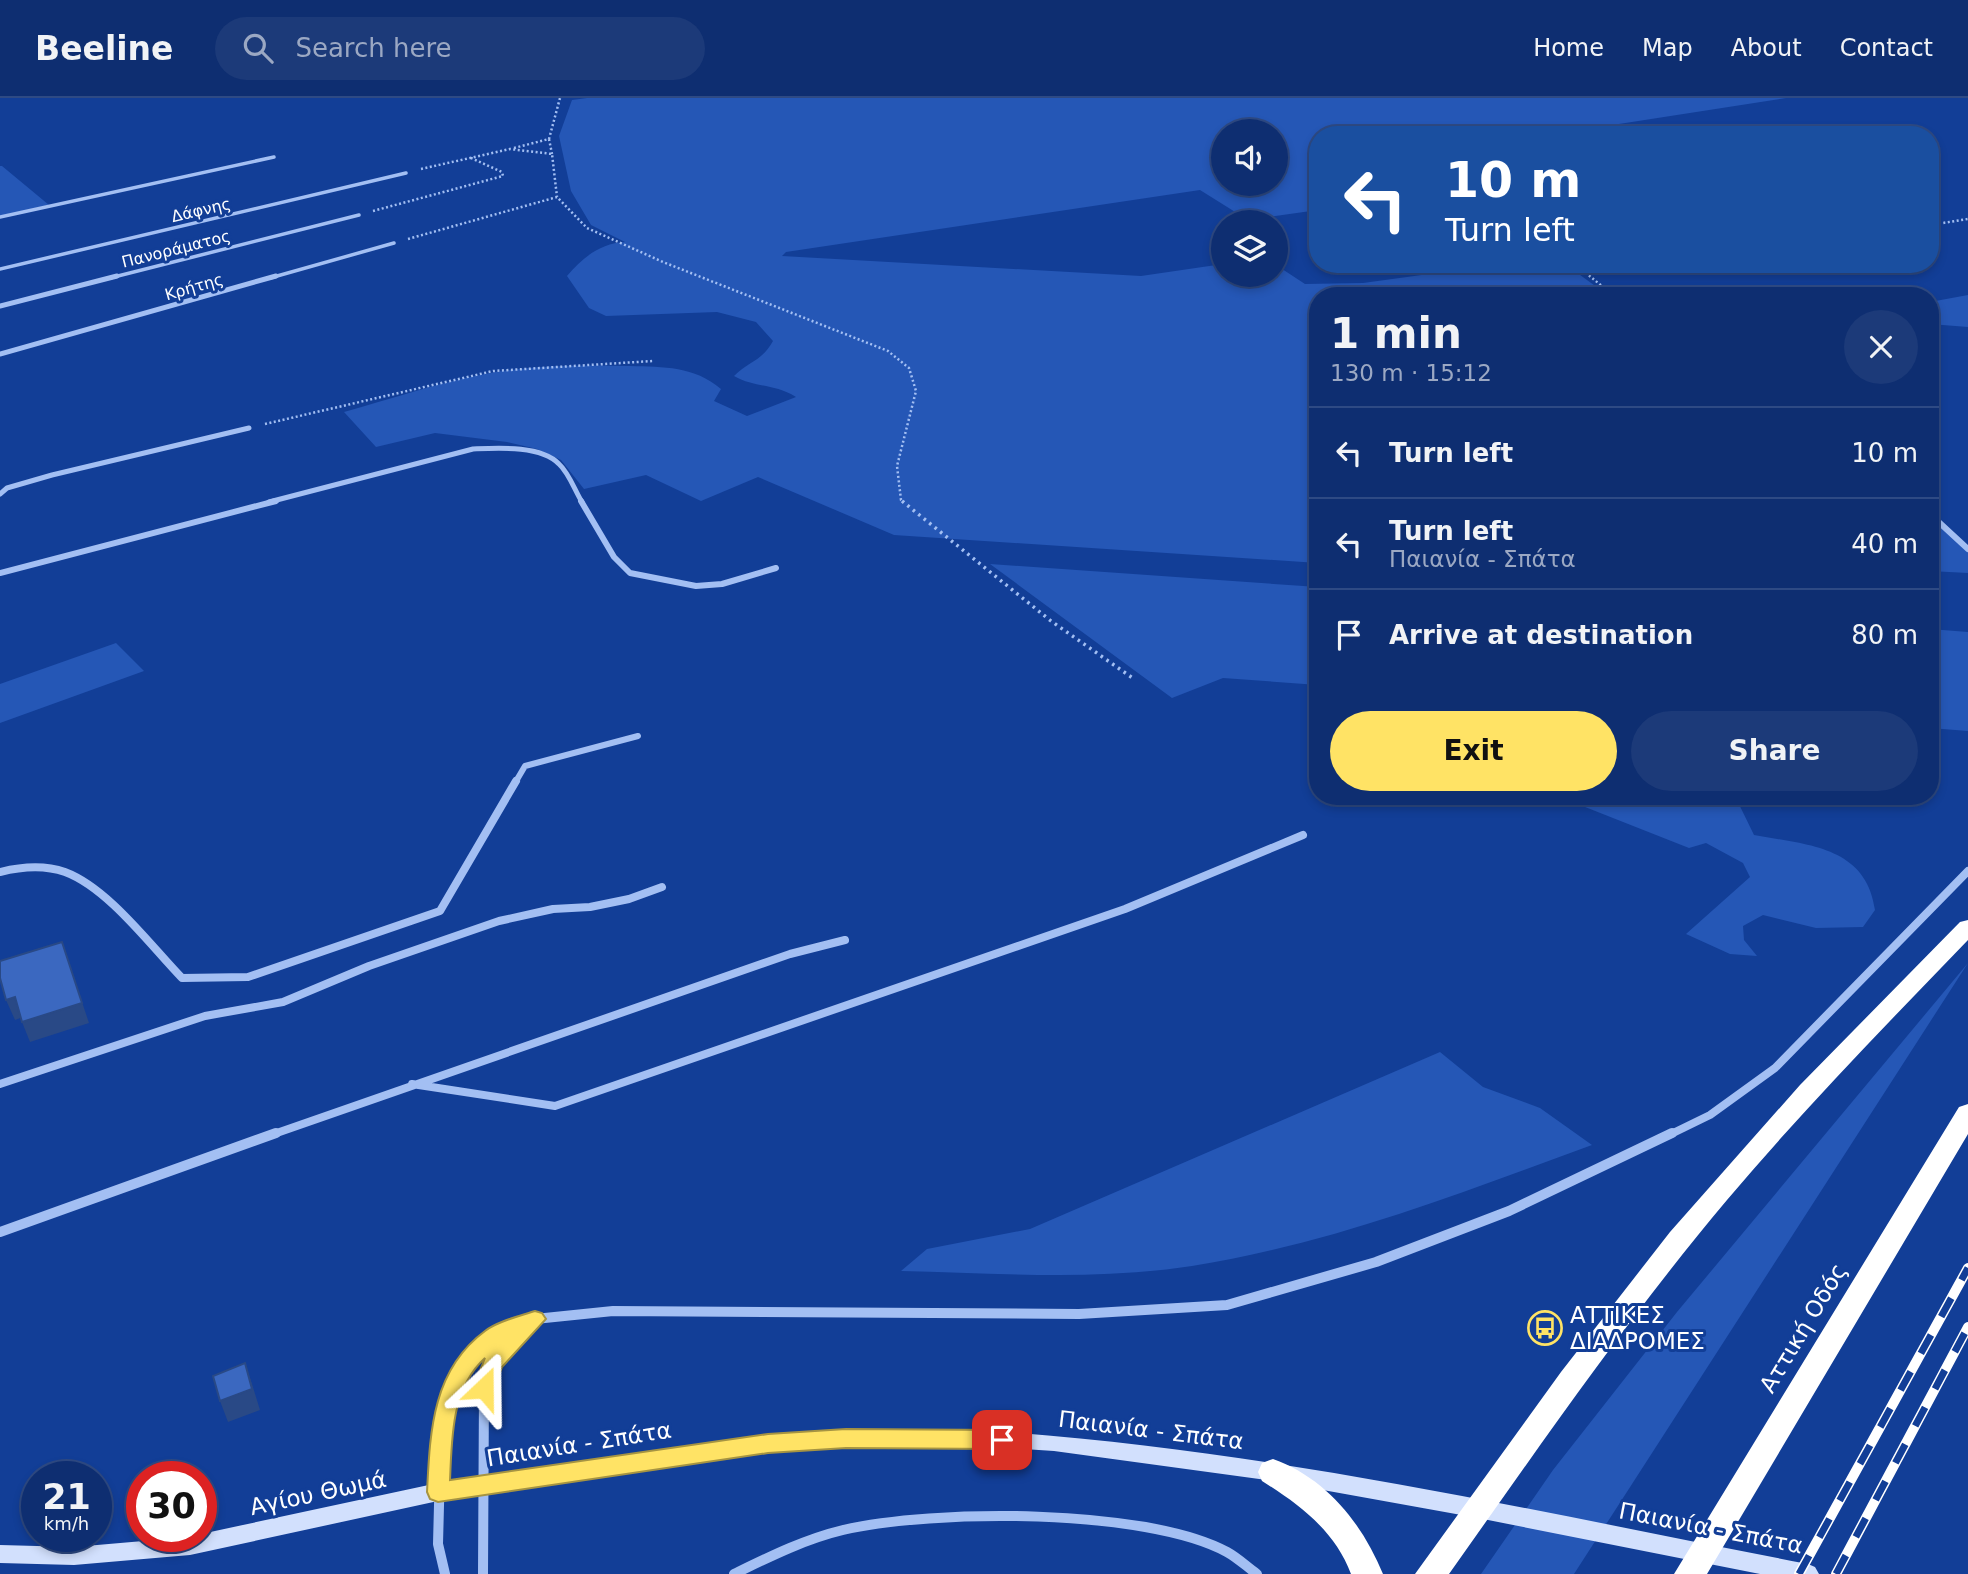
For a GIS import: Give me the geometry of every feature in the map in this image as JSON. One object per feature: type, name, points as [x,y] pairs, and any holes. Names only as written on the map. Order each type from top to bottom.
[{"type":"highway","points":[[1431,1574],[1633,1297],[1718,1193],[1863,1033],[1968,927]]},
{"type":"highway","name":"Αττική Οδός","points":[[1690,1574],[1968,1113]]},
{"type":"highway","points":[[1273,1472],[1308,1492],[1339,1520],[1361,1554],[1367,1574]]},
{"type":"main road","name":"Παιανία - Σπάτα","points":[[438,1492],[768,1444],[873,1438],[976,1438],[1054,1443],[1273,1472],[1521,1517],[1808,1574]]},
{"type":"main road","name":"Αγίου Θωμά","points":[[0,1554],[74,1556],[190,1546],[438,1492]]},
{"type":"street","points":[[0,217],[274,158]]},
{"type":"street","name":"Δάφνης","points":[[0,269],[406,173]]},
{"type":"street","name":"Πανοράματος","points":[[0,306],[359,215]]},
{"type":"street","name":"Κρήτης","points":[[0,354],[394,243]]},
{"type":"street","points":[[0,494],[7,488],[52,475],[249,428]]},
{"type":"street","points":[[0,572],[473,449],[500,448],[538,453],[559,463],[614,557],[630,573],[696,586],[722,584],[776,568]]},
{"type":"street","points":[[1939,522],[1968,549]]},
{"type":"street","points":[[0,872],[12,869],[65,871],[100,893],[182,978],[248,977],[440,911],[525,766],[638,736]]},
{"type":"street","points":[[412,1084],[555,1106],[1125,909],[1303,835]]},
{"type":"street","points":[[445,1574],[439,1544],[441,1428],[453,1384],[472,1356],[494,1335],[535,1319],[613,1311],[1079,1314],[1227,1305],[1376,1262],[1509,1210],[1710,1115],[1775,1068],[1968,872]]},
{"type":"street","points":[[0,1084],[205,1016],[283,1002],[369,966],[499,921],[553,909],[590,907],[629,899],[663,887]]},
{"type":"street","points":[[0,1232],[412,1084],[790,954],[845,940]]},
{"type":"street","points":[[483,1574],[484,1388],[492,1364],[500,1353],[535,1319]]},
{"type":"street","points":[[734,1574],[843,1530],[900,1520],[1044,1518],[1164,1529],[1228,1550],[1249,1564],[1257,1574]]},
{"type":"path","points":[[560,98],[549,139],[557,197],[587,228],[663,262],[888,351],[909,368],[916,391],[897,466],[901,500],[1051,621],[1134,679]]},
{"type":"path","points":[[406,173],[549,139]]},
{"type":"path","points":[[510,149],[552,154]]},
{"type":"path","points":[[359,215],[503,176],[502,172],[488,163],[471,157]]},
{"type":"path","points":[[394,243],[557,197]]},
{"type":"path","points":[[1939,224],[1968,219]]},
{"type":"path","points":[[1585,273],[1602,287]]},
{"type":"path","points":[[249,428],[493,371],[653,361]]},
{"type":"shaded area","points":[[587,98],[1786,98],[1606,126],[1309,126],[1309,211],[1288,214],[1288,210],[1232,210],[1200,190],[786,252],[782,256],[1141,276],[1211,266],[1211,287],[1288,287],[1288,273],[1305,284],[1363,283],[1436,273],[1577,273],[1597,287],[1309,287],[1309,562],[894,535],[758,477],[701,501],[646,475],[584,489],[561,460],[537,449],[507,442],[435,433],[376,447],[344,412],[449,382],[521,369],[594,366],[678,369],[711,381],[721,389],[714,401],[747,416],[796,397],[734,376],[760,357],[773,341],[756,322],[717,312],[606,316],[589,308],[567,276],[593,252],[608,245],[625,242],[591,225],[571,191],[559,136],[572,100]]},
{"type":"shaded area","points":[[2,166],[49,205],[0,216]]},
{"type":"shaded area","points":[[1968,295],[1968,327],[1939,325],[1939,300]]},
{"type":"shaded area","points":[[1939,526],[1968,551],[1968,573],[1939,571]]},
{"type":"shaded area","points":[[990,564],[1309,586],[1309,684],[1223,678],[1172,698]]},
{"type":"shaded area","points":[[1939,630],[1968,632],[1968,731],[1939,729]]},
{"type":"shaded area","points":[[116,643],[144,671],[0,723],[0,684]]},
{"type":"shaded area","points":[[1580,805],[1739,805],[1754,835],[1813,846],[1847,861],[1860,873],[1869,889],[1875,910],[1863,927],[1816,928],[1763,915],[1743,926],[1744,940],[1757,956],[1730,954],[1686,934],[1750,877],[1743,863],[1706,843],[1689,848]]},
{"type":"shaded area","points":[[1968,963],[1574,1574],[1481,1574],[1553,1470],[1677,1312]]},
{"type":"shaded area","points":[[1440,1052],[1483,1087],[1540,1108],[1592,1145],[1444,1199],[1345,1231],[1295,1245],[1192,1266],[1083,1275],[901,1271],[927,1249],[1030,1229]]},
{"type":"building","points":[[62,942],[82,1003],[22,1022],[15,997],[6,1000],[0,978],[0,961]]},
{"type":"building","points":[[245,1363],[252,1389],[220,1401],[213,1376]]},
{"type":"railway","points":[[1799,1574],[1968,1268]]},
{"type":"railway","points":[[1836,1574],[1968,1327]]},
{"type":"place","name":"ΑΤΤΙΚΕΣ ΔΙΑΔΡΟΜΕΣ","points":[[1545,1328]]},
{"type":"route","points":[[484,1388],[492,1364],[507,1343],[535,1319],[494,1335],[472,1356],[453,1384],[441,1428],[438,1492],[768,1444],[846,1439],[1002,1440]]}]
